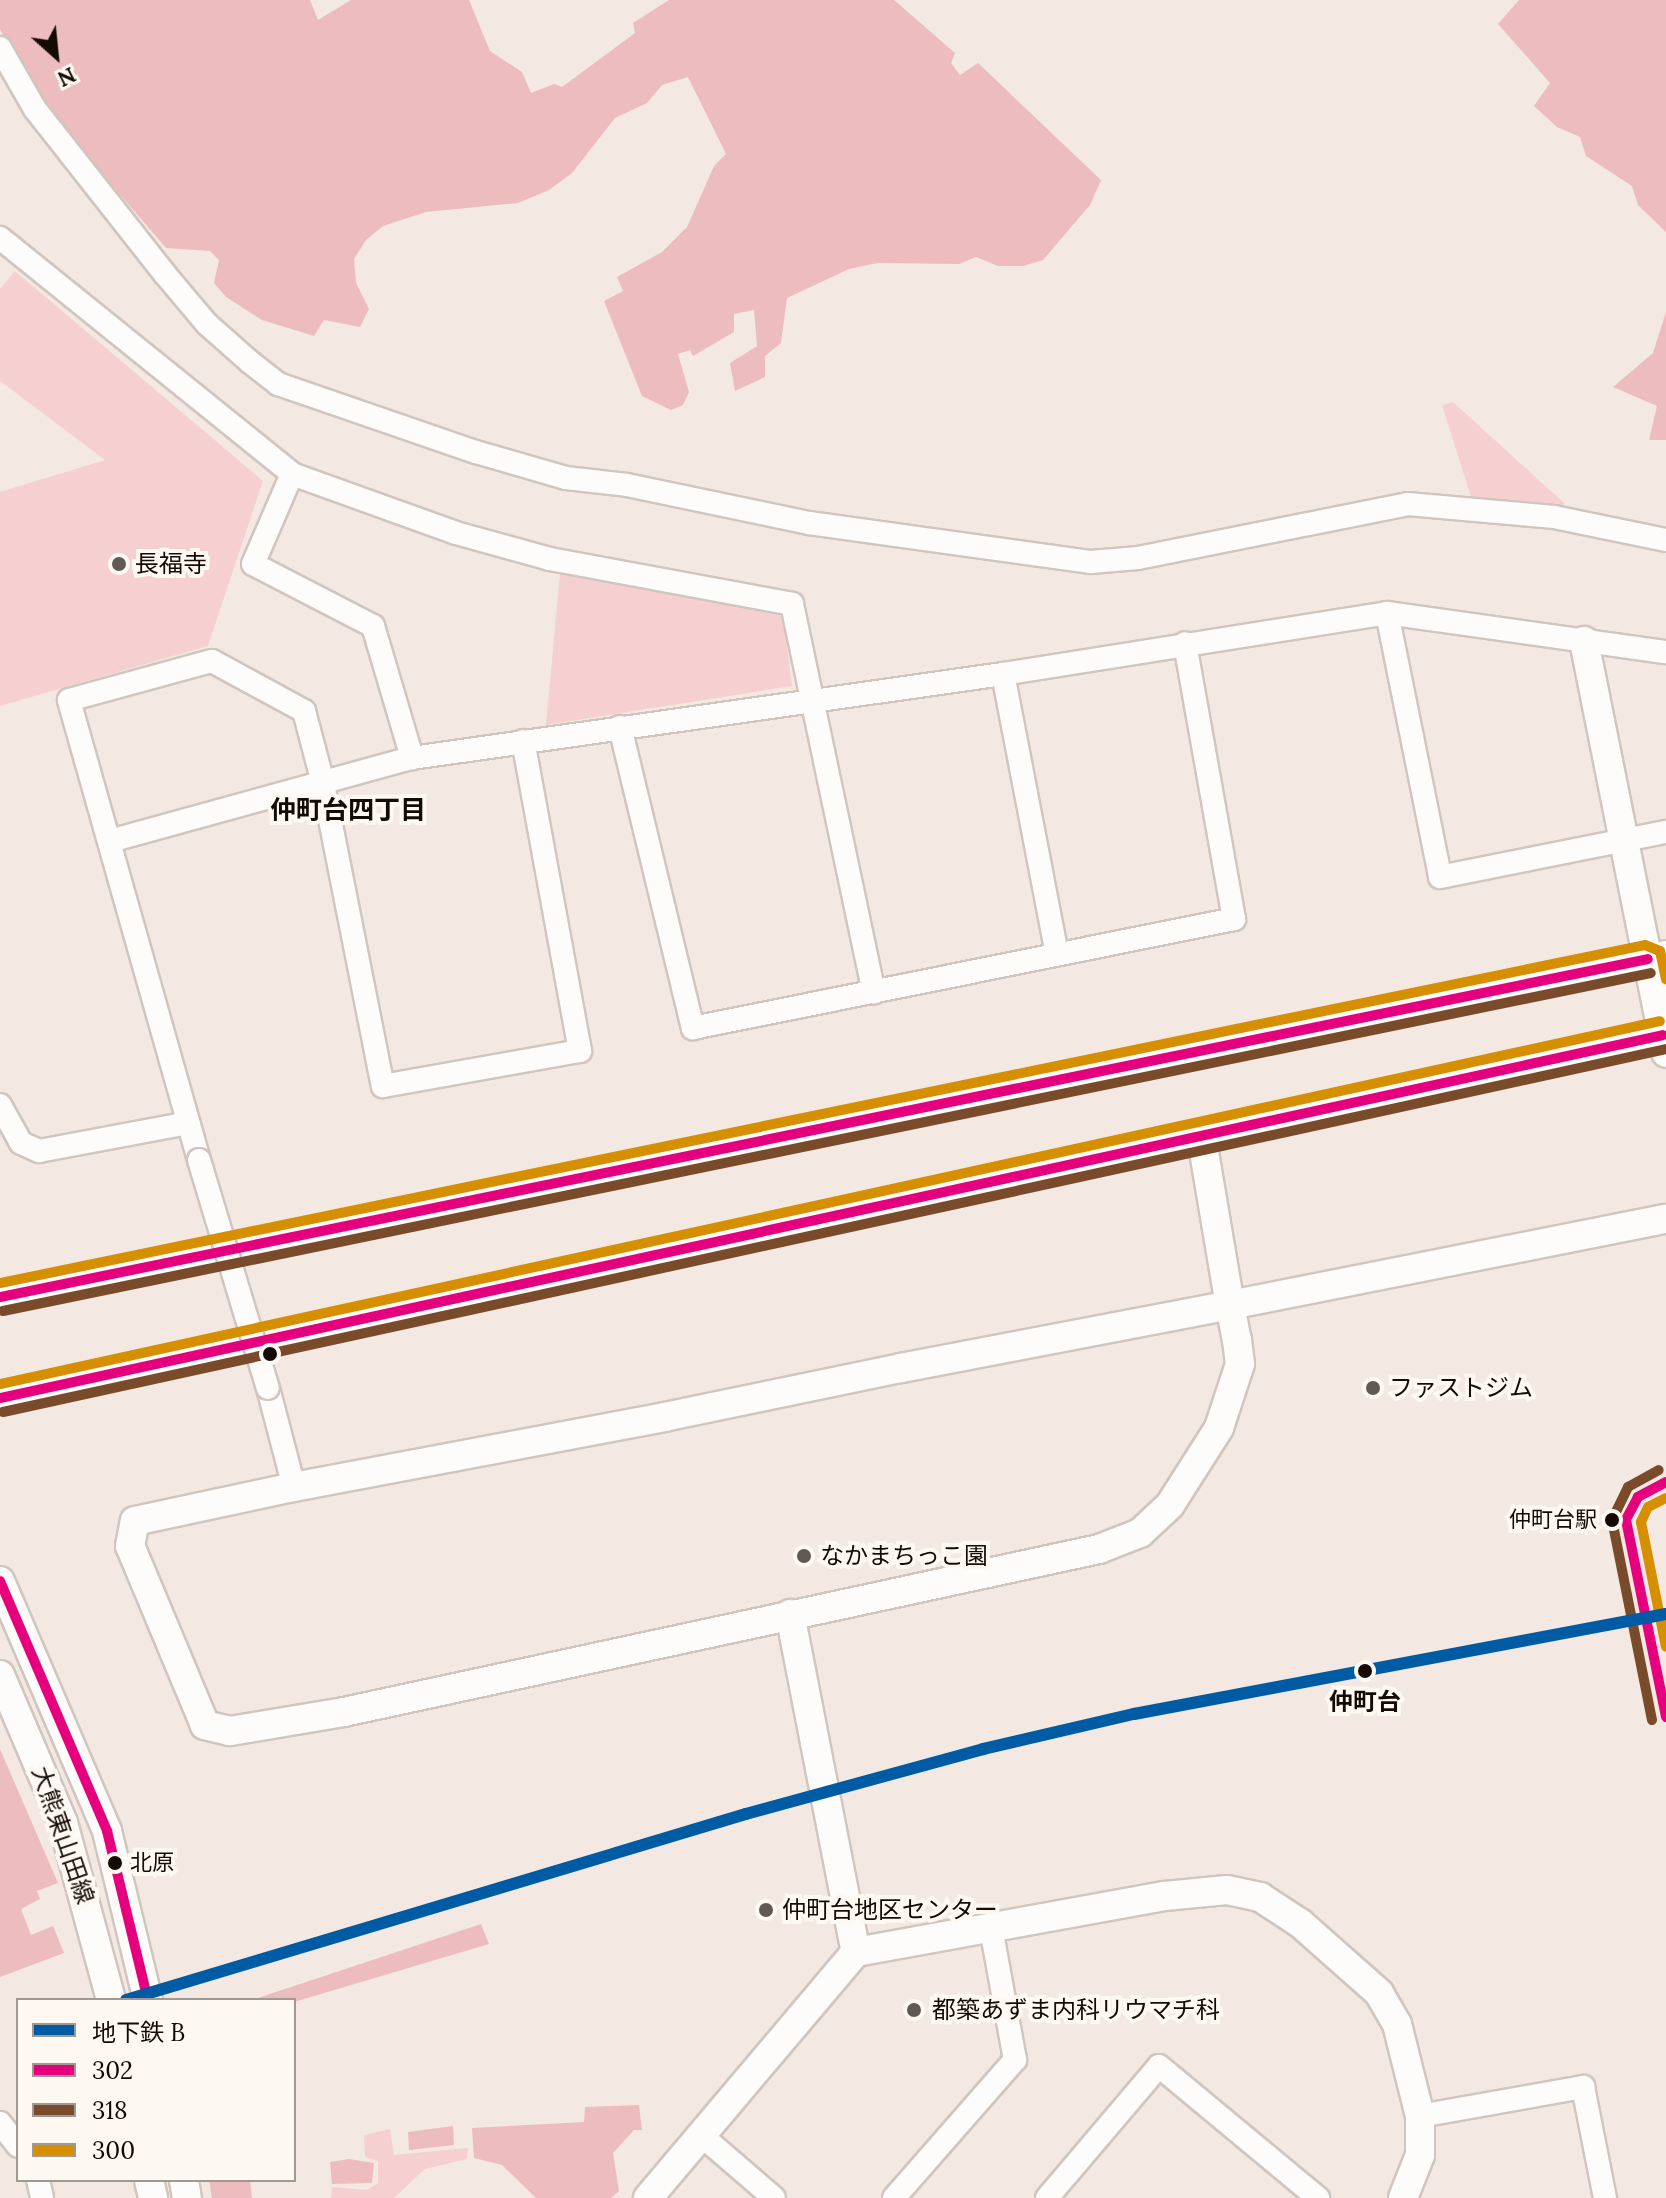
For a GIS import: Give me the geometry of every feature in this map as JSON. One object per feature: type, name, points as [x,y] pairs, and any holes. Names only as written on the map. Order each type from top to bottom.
[{"type":"street","points":[[0,48],[35,109],[164,273],[207,324],[250,362],[278,384],[476,452],[566,478],[627,485],[809,523],[1091,562],[1138,558],[1408,504],[1554,517],[1666,540]]},
{"type":"street","points":[[0,238],[292,474],[456,533],[550,559],[792,604],[874,992]]},
{"type":"street","points":[[292,474],[253,564],[373,626],[412,758]]},
{"type":"street","points":[[1387,613],[1440,877],[1666,832]]},
{"type":"street","points":[[110,841],[322,779],[412,758],[1003,674],[1387,613],[1666,652]]},
{"type":"street","points":[[0,1398],[735,1241],[1201,1134],[1665,1041],[1657,957],[1623,841],[1584,641]]},
{"type":"street","points":[[620,727],[693,1028],[1234,919],[1185,643]]},
{"type":"street","points":[[294,1487],[69,700],[212,661],[304,711],[322,779],[383,1086],[580,1051],[523,741]]},
{"type":"street","points":[[1003,674],[1057,954]]},
{"type":"street","points":[[0,1297],[1657,957]]},
{"type":"street","points":[[0,1105],[21,1143],[39,1151],[188,1123]]},
{"type":"street","points":[[1201,1134],[1230,1305],[1240,1364],[1229,1412],[1158,1521],[1099,1549],[344,1712],[230,1731],[205,1725],[130,1546],[135,1521],[294,1487],[1230,1305],[1666,1219]]},
{"type":"street","name":"大熊東山田線","points":[[0,1581],[107,1831],[148,1998]]},
{"type":"street","points":[[790,1614],[856,1952]]},
{"type":"street","name":"大熊東山田線","points":[[0,1675],[63,1823],[110,1998]]},
{"type":"street","points":[[648,2198],[856,1952],[1165,1896],[1227,1890],[1260,1897],[1300,1923],[1379,1993],[1397,2024],[1420,2116],[1420,2155],[1403,2198]]},
{"type":"street","points":[[894,2198],[1015,2060],[991,1928]]},
{"type":"street","points":[[1052,2196],[1159,2066],[1318,2198]]},
{"type":"street","points":[[1420,2116],[1583,2087],[1605,2198]]},
{"type":"street","points":[[0,2123],[16,2143]]},
{"type":"street","points":[[701,2135],[774,2198]]},
{"type":"shaded area","points":[[0,0],[310,0],[318,20],[351,0],[469,0],[490,51],[522,72],[531,93],[554,84],[562,87],[635,33],[633,23],[669,0],[894,0],[955,53],[951,63],[960,75],[978,63],[1101,180],[1090,205],[1043,260],[1023,266],[998,266],[976,257],[959,264],[878,263],[849,269],[787,298],[781,343],[765,356],[765,377],[735,391],[730,363],[757,346],[754,310],[734,314],[734,332],[693,356],[690,350],[678,354],[689,392],[683,405],[671,410],[642,396],[604,301],[623,291],[617,277],[662,252],[687,227],[714,166],[726,154],[688,77],[662,85],[647,103],[615,118],[572,173],[549,190],[518,203],[426,212],[383,226],[366,240],[354,259],[356,283],[369,309],[360,327],[324,320],[314,336],[262,320],[226,297],[214,283],[219,260],[210,251],[166,248],[55,119],[18,67],[0,29]]},
{"type":"shaded area","points":[[1519,0],[1666,0],[1666,232],[1638,205],[1632,186],[1586,156],[1580,137],[1557,127],[1534,106],[1550,83],[1498,24]]},
{"type":"shaded area","name":"長福寺","points":[[15,271],[263,481],[208,646],[0,706],[0,492],[105,460],[0,381],[0,289]]},
{"type":"shaded area","points":[[1666,312],[1666,440],[1649,440],[1657,406],[1613,387],[1653,353]]},
{"type":"shaded area","points":[[1453,402],[1564,503],[1562,509],[1472,500],[1442,405]]},
{"type":"shaded area","points":[[560,573],[783,616],[792,686],[546,725]]},
{"type":"shaded area","points":[[0,1749],[58,1883],[37,1891],[40,1899],[21,1909],[31,1935],[53,1926],[64,1953],[0,1977]]},
{"type":"shaded area","points":[[481,1924],[489,1944],[296,2001],[296,1998],[258,1998]]},
{"type":"shaded area","points":[[639,2105],[642,2130],[634,2130],[613,2153],[619,2191],[611,2198],[536,2198],[502,2165],[474,2158],[472,2128],[584,2122],[585,2107]]},
{"type":"shaded area","points":[[453,2126],[454,2145],[409,2150],[408,2132]]},
{"type":"shaded area","points":[[390,2129],[394,2155],[468,2148],[467,2159],[425,2169],[394,2198],[331,2198],[332,2187],[367,2190],[378,2183],[378,2161],[365,2157],[364,2135]]},
{"type":"shaded area","points":[[349,2159],[374,2163],[372,2183],[332,2184],[330,2162]]},
{"type":"shaded area","points":[[209,2182],[250,2182],[252,2198],[212,2198]]},
{"type":"metro line","name":"B","points":[[133,1998],[746,1814],[983,1749],[1134,1714],[1666,1614]]},
{"type":"transit line","name":"300","points":[[0,1283],[1645,945],[1660,951],[1666,979]]},
{"type":"transit line","name":"302","points":[[0,1297],[1648,959]]},
{"type":"transit line","name":"318","points":[[3,1311],[1651,973]]},
{"type":"transit line","name":"300","points":[[0,1384],[1660,1021]]},
{"type":"transit line","name":"302","points":[[0,1398],[1663,1035]]},
{"type":"transit line","name":"318","points":[[3,1412],[1666,1049]]},
{"type":"transit line","name":"318","points":[[1652,1720],[1612,1520],[1628,1487],[1659,1470]]},
{"type":"transit line","name":"302","points":[[1666,1482],[1638,1497],[1626,1520],[1666,1717]]},
{"type":"transit line","name":"300","points":[[1666,1498],[1648,1507],[1641,1522],[1666,1647]]},
{"type":"transit line","name":"302","points":[[0,1581],[107,1831],[148,1998]]},
{"type":"place","name":"長福寺","points":[[119,564]]},
{"type":"place","name":"ファストジム","points":[[1373,1388]]},
{"type":"place","name":"仲町台駅","points":[[1612,1520]]},
{"type":"place","name":"なかまちっこ園","points":[[804,1556]]},
{"type":"place","name":"仲町台","points":[[1365,1671]]},
{"type":"place","name":"北原","points":[[115,1863]]},
{"type":"place","name":"仲町台地区センター","points":[[766,1910]]},
{"type":"place","name":"都築あずま内科リウマチ科","points":[[914,2010]]},
{"type":"district","name":"仲町台四丁目","points":[[348,810]]}]
